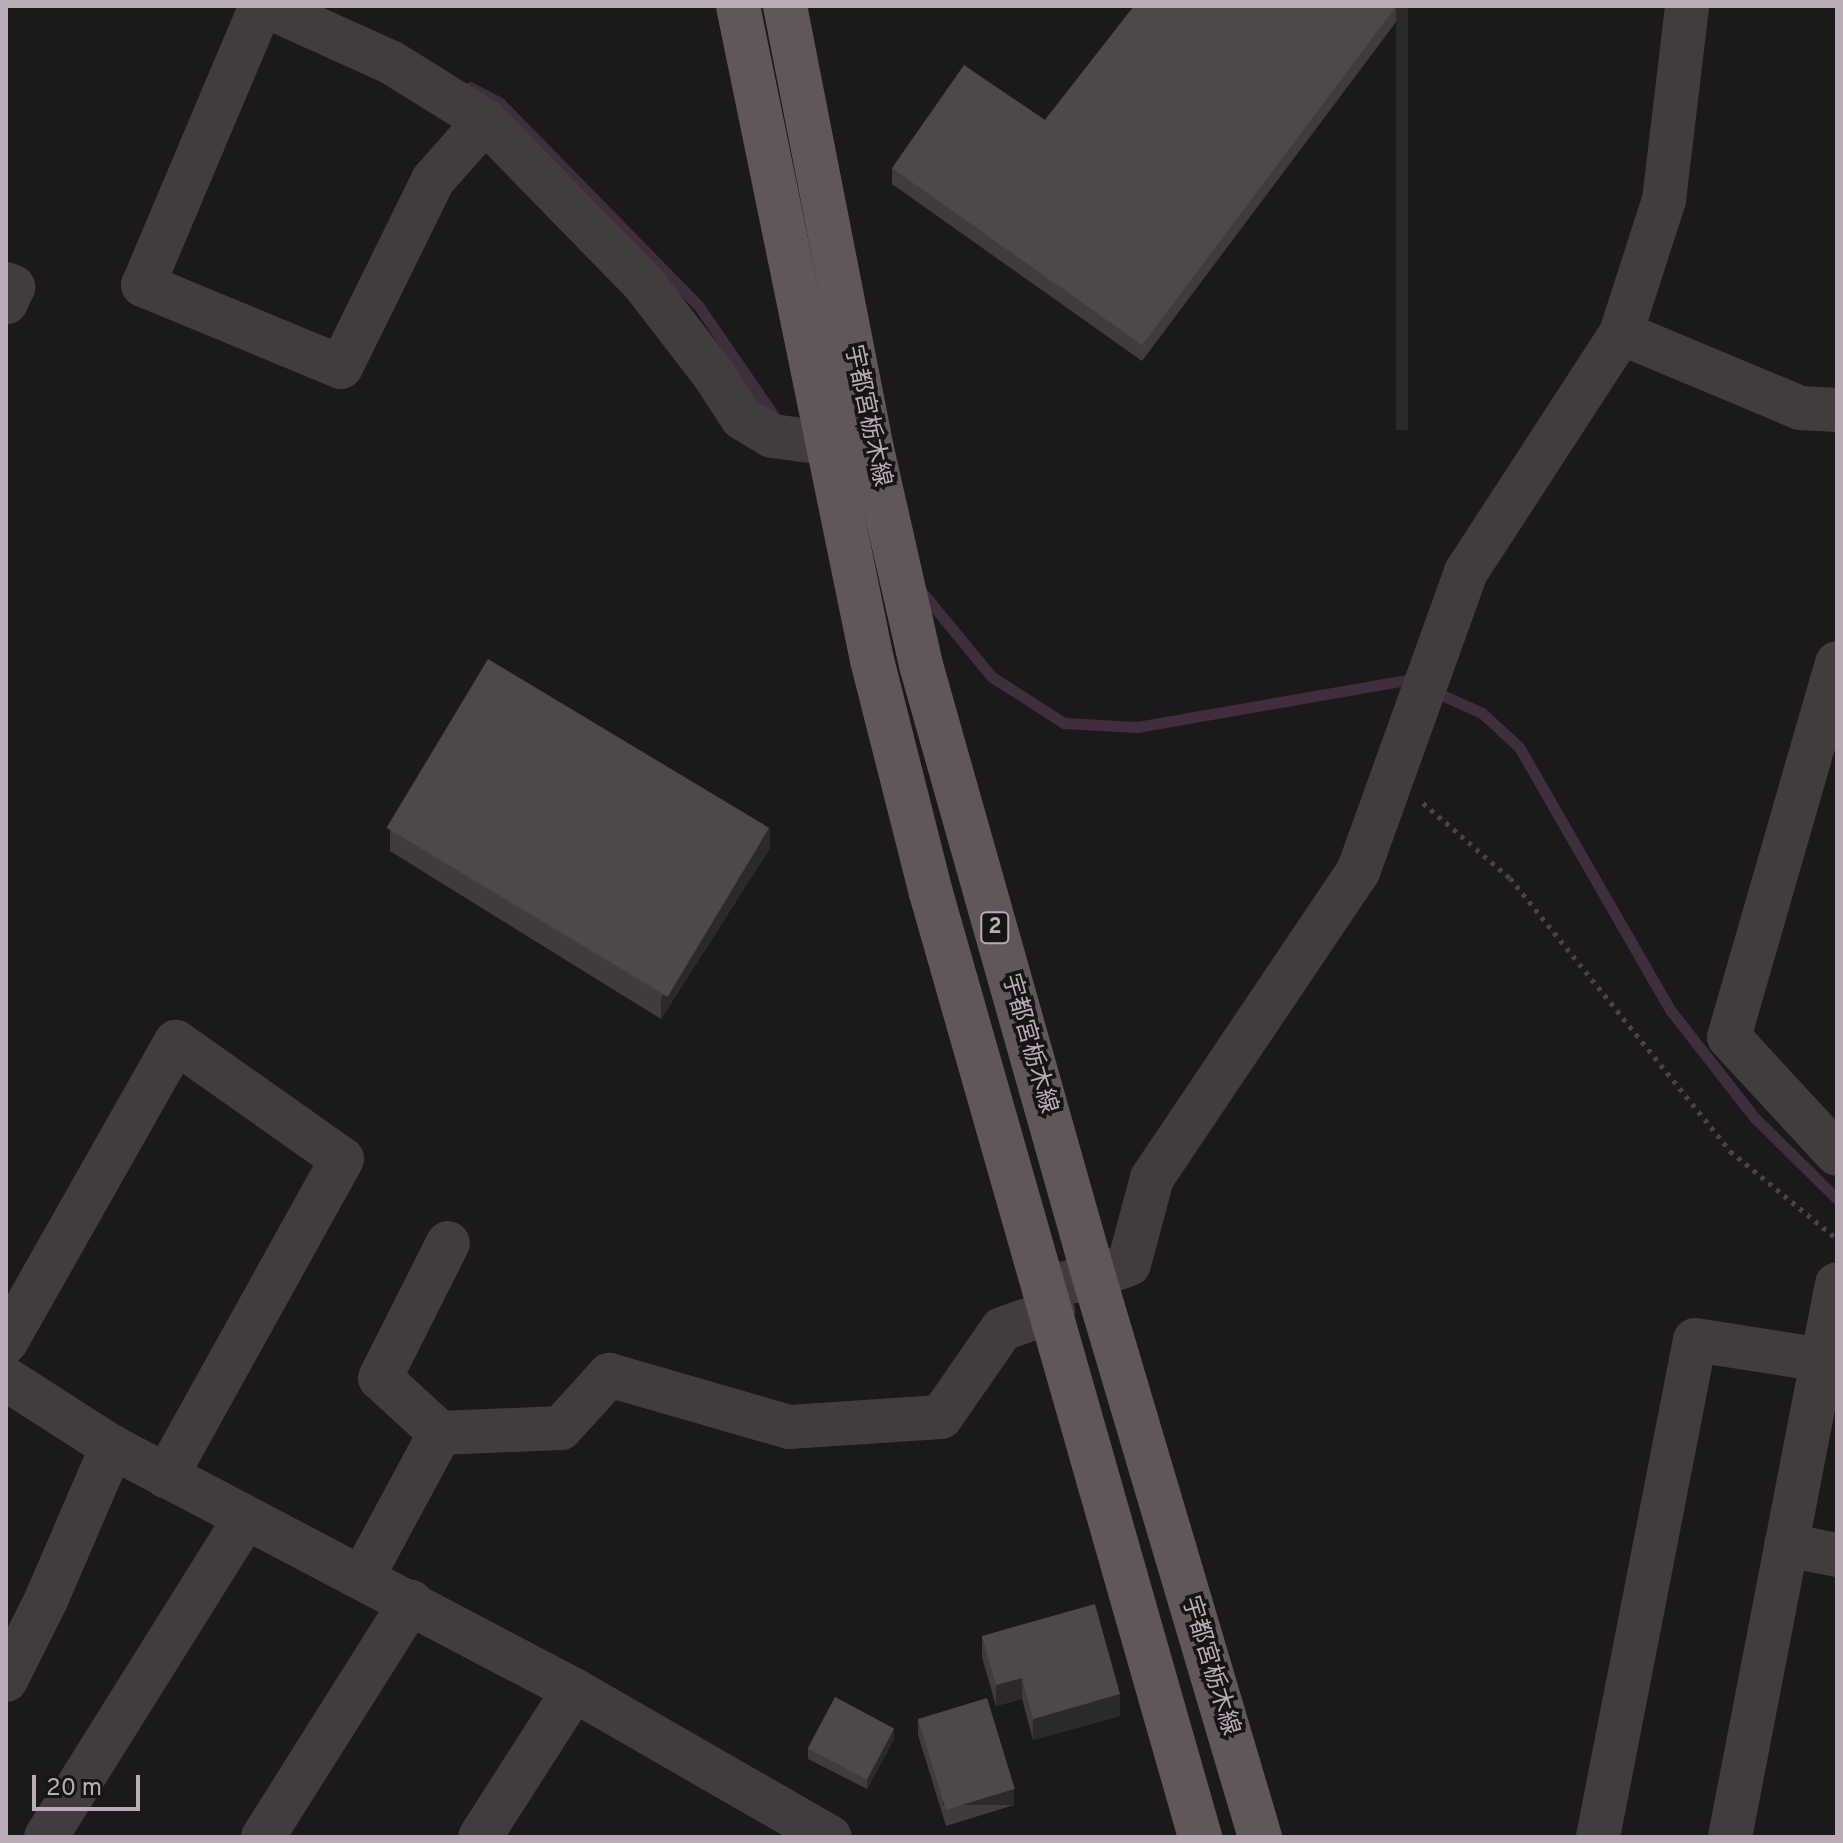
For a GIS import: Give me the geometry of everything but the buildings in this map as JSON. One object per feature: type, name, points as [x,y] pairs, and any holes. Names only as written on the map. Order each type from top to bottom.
[{"type":"main road","name":"宇都宮栃木線","points":[[738,6],[825,443],[872,660],[931,893],[1050,1299],[1200,1837]]},
{"type":"main road","name":"宇都宮栃木線","points":[[785,6],[872,449],[921,665],[1094,1277],[1260,1837]]},
{"type":"street","points":[[485,121],[433,180],[341,367],[143,285],[263,6],[392,63],[485,121],[644,284],[714,375],[742,418],[772,436],[872,449]]},
{"type":"street","points":[[448,1243],[380,1378],[440,1433],[561,1428],[609,1375],[789,1427],[941,1417],[1002,1329],[1050,1299],[1129,1264],[1152,1178],[1358,872],[1466,572],[1621,333],[1664,200],[1687,6]]},
{"type":"street","points":[[6,284],[13,287],[6,303]]},
{"type":"street","points":[[1621,333],[1800,408],[1837,410]]},
{"type":"street","points":[[1837,663],[1729,1037],[1837,1154]]},
{"type":"street","points":[[6,1342],[176,1042],[342,1159],[166,1476]]},
{"type":"street","points":[[1730,1837],[1837,1284]]},
{"type":"street","points":[[1598,1837],[1695,1340],[1822,1360]]},
{"type":"street","points":[[6,1379],[112,1447],[574,1690],[798,1830]]},
{"type":"street","points":[[362,1578],[440,1433]]},
{"type":"street","points":[[6,1680],[46,1600],[112,1447]]},
{"type":"street","points":[[46,1837],[245,1518]]},
{"type":"street","points":[[1786,1545],[1837,1555]]},
{"type":"street","points":[[263,1837],[411,1602]]},
{"type":"street","points":[[480,1837],[574,1690]]},
{"type":"path","points":[[1392,776],[1510,878],[1730,1151],[1837,1239]]},
{"type":"waterway","points":[[470,87],[500,103],[698,305],[776,419]]},
{"type":"waterway","points":[[921,591],[992,677],[1064,723],[1137,727],[1406,680],[1417,685]]},
{"type":"waterway","points":[[1433,691],[1482,713],[1519,747],[1671,1011],[1755,1118],[1837,1199]]}]
